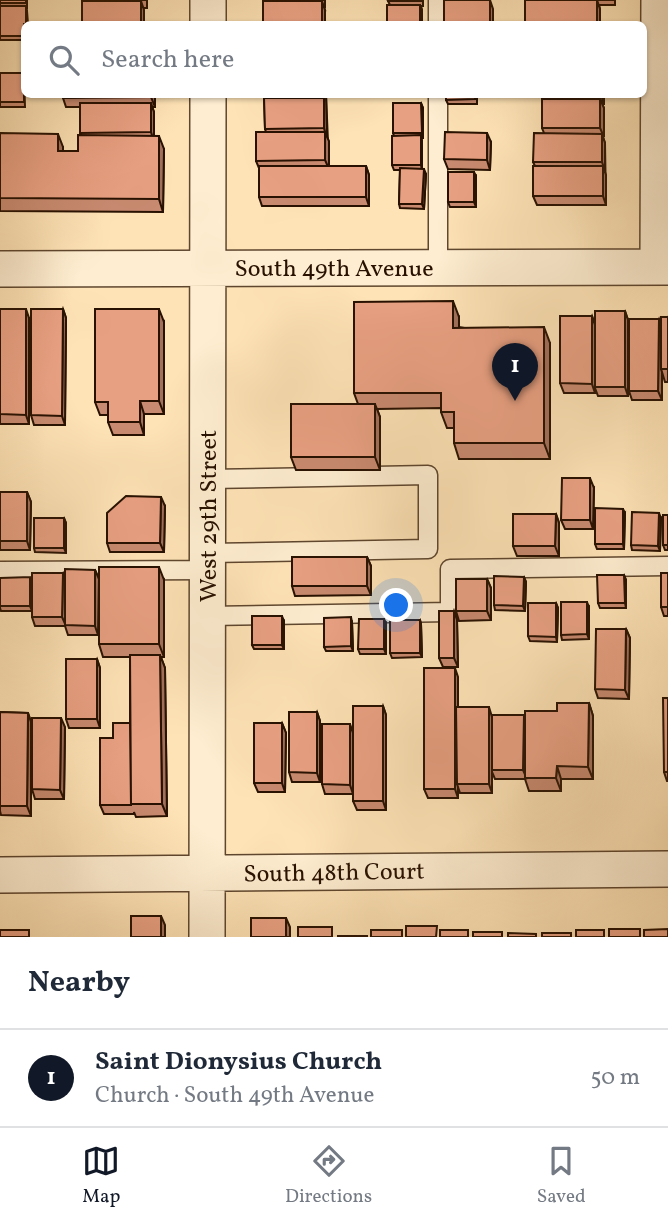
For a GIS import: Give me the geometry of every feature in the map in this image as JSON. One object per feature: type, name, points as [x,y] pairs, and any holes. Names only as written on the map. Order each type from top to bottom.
[{"type":"street","points":[[208,0],[208,21]]},
{"type":"street","points":[[659,0],[663,267]]},
{"type":"street","name":"West 29th Street","points":[[207,937],[208,98]]},
{"type":"street","name":"South 49th Avenue","points":[[0,269],[663,267]]},
{"type":"street","name":"South 48th Court","points":[[0,874],[668,869]]},
{"type":"lane","points":[[438,0],[438,21]]},
{"type":"lane","points":[[438,98],[438,267]]},
{"type":"lane","points":[[0,571],[428,549],[428,475],[208,479]]},
{"type":"lane","points":[[208,615],[450,612],[450,569],[668,566]]},
{"type":"building","points":[[0,0],[26,0],[26,3],[0,3]]},
{"type":"building","points":[[421,0],[421,1],[388,1]]},
{"type":"building","points":[[444,0],[490,0],[490,21],[444,21]]},
{"type":"building","points":[[525,0],[597,0],[597,21],[525,21]]},
{"type":"building","points":[[82,1],[141,1],[141,21],[82,21]]},
{"type":"building","points":[[263,1],[322,1],[322,21],[263,21]]},
{"type":"building","points":[[387,5],[420,5],[420,21],[387,21]]},
{"type":"building","points":[[0,6],[26,6],[26,21],[21,21],[21,36],[0,36]]},
{"type":"building","points":[[0,73],[21,73],[21,98],[24,98],[24,102],[0,102]]},
{"type":"building","points":[[264,98],[324,98],[324,128],[265,129]]},
{"type":"building","points":[[446,98],[475,98],[475,99]]},
{"type":"building","points":[[542,99],[600,99],[600,128],[542,128]]},
{"type":"building","points":[[80,103],[151,103],[151,132],[80,133]]},
{"type":"building","points":[[393,103],[421,103],[422,133],[393,133]]},
{"type":"building","points":[[256,132],[325,132],[325,160],[256,161]]},
{"type":"building","points":[[445,132],[487,133],[487,160],[444,159]]},
{"type":"building","points":[[0,133],[58,134],[58,151],[78,151],[78,135],[159,136],[159,199],[0,198]]},
{"type":"building","points":[[534,133],[602,134],[602,162],[533,162]]},
{"type":"building","points":[[421,135],[421,165],[392,165],[392,136]]},
{"type":"building","points":[[259,166],[366,166],[366,197],[259,197]]},
{"type":"building","points":[[533,166],[603,166],[603,196],[533,196]]},
{"type":"building","points":[[400,168],[424,169],[422,204],[399,204]]},
{"type":"building","points":[[448,172],[474,172],[474,202],[448,202]]},
{"type":"building","points":[[453,301],[453,328],[544,327],[544,443],[454,443],[454,412],[441,412],[441,393],[354,393],[354,302]]},
{"type":"building","points":[[0,309],[26,309],[26,415],[0,414]]},
{"type":"building","points":[[31,309],[63,309],[62,416],[31,415]]},
{"type":"building","points":[[95,309],[159,309],[159,401],[140,401],[140,422],[108,422],[108,402],[95,402]]},
{"type":"building","points":[[595,311],[625,311],[625,387],[595,387]]},
{"type":"building","points":[[560,316],[592,316],[592,384],[560,383]]},
{"type":"building","points":[[661,317],[668,317],[668,369],[661,369]]},
{"type":"building","points":[[629,319],[659,319],[658,391],[629,391]]},
{"type":"building","points":[[291,404],[375,404],[375,457],[291,457]]},
{"type":"building","points":[[562,478],[590,478],[590,520],[561,520]]},
{"type":"building","points":[[0,492],[27,492],[27,541],[0,541]]},
{"type":"building","points":[[126,496],[161,497],[160,543],[107,543],[107,513]]},
{"type":"building","points":[[595,508],[623,509],[623,544],[595,544]]},
{"type":"building","points":[[632,512],[659,513],[658,546],[631,545]]},
{"type":"building","points":[[513,514],[556,514],[555,546],[513,546]]},
{"type":"building","points":[[663,515],[668,515],[668,545],[663,545]]},
{"type":"building","points":[[34,518],[64,518],[64,548],[34,548]]},
{"type":"building","points":[[292,557],[367,557],[367,586],[292,586]]},
{"type":"building","points":[[99,567],[159,567],[159,644],[99,644]]},
{"type":"building","points":[[65,569],[95,570],[95,626],[65,625]]},
{"type":"building","points":[[32,573],[63,573],[62,617],[32,617]]},
{"type":"building","points":[[661,573],[668,573],[668,607],[661,607]]},
{"type":"building","points":[[597,575],[624,575],[625,603],[598,603]]},
{"type":"building","points":[[494,576],[524,577],[523,606],[494,605]]},
{"type":"building","points":[[30,577],[30,606],[0,606],[0,578]]},
{"type":"building","points":[[456,579],[487,579],[487,611],[456,611]]},
{"type":"building","points":[[561,602],[587,602],[587,634],[561,635]]},
{"type":"building","points":[[528,603],[556,603],[556,637],[528,636]]},
{"type":"building","points":[[439,611],[454,611],[454,658],[439,658]]},
{"type":"building","points":[[252,616],[282,616],[282,645],[252,645]]},
{"type":"building","points":[[351,617],[351,646],[324,647],[324,618]]},
{"type":"building","points":[[359,619],[384,619],[384,649],[358,649]]},
{"type":"building","points":[[390,620],[420,620],[420,653],[390,653]]},
{"type":"building","points":[[596,629],[626,629],[625,690],[595,689]]},
{"type":"building","points":[[130,655],[160,655],[162,804],[131,804]]},
{"type":"building","points":[[66,659],[97,659],[97,719],[66,719]]},
{"type":"building","points":[[424,668],[455,668],[455,789],[424,789]]},
{"type":"building","points":[[663,698],[668,698],[668,772],[664,772]]},
{"type":"building","points":[[557,703],[589,703],[588,767],[557,766],[556,778],[525,778],[525,711],[557,711]]},
{"type":"building","points":[[353,706],[383,706],[383,801],[353,801]]},
{"type":"building","points":[[456,707],[489,707],[489,784],[457,784]]},
{"type":"building","points":[[0,712],[28,713],[27,806],[0,806]]},
{"type":"building","points":[[289,712],[317,712],[317,773],[289,772]]},
{"type":"building","points":[[492,715],[524,715],[523,770],[492,770]]},
{"type":"building","points":[[32,718],[61,718],[60,790],[32,789]]},
{"type":"building","points":[[113,723],[130,723],[131,805],[100,805],[100,738],[113,738]]},
{"type":"building","points":[[254,723],[282,723],[282,783],[254,783]]},
{"type":"building","points":[[322,724],[350,724],[350,785],[322,784]]},
{"type":"building","points":[[131,916],[161,916],[161,937],[131,937]]},
{"type":"building","points":[[251,918],[286,918],[286,937],[251,937]]},
{"type":"building","points":[[406,926],[437,926],[436,937],[406,937]]},
{"type":"building","points":[[298,927],[332,927],[332,937],[298,937]]},
{"type":"building","points":[[609,929],[640,929],[640,937],[609,937]]},
{"type":"building","points":[[668,929],[668,937],[644,937],[644,930]]},
{"type":"building","points":[[0,930],[29,930],[29,937],[0,937]]},
{"type":"building","points":[[371,930],[402,930],[402,937],[371,937]]},
{"type":"building","points":[[440,930],[468,930],[468,937],[440,937]]},
{"type":"building","points":[[576,930],[604,930],[604,937],[576,937]]},
{"type":"building","points":[[473,932],[502,932],[502,937],[473,937]]},
{"type":"building","points":[[508,933],[536,934],[536,937],[508,937]]},
{"type":"building","points":[[542,933],[571,933],[571,937],[542,937]]},
{"type":"place","name":"Saint Dionysius Church","points":[[515,401]]}]
